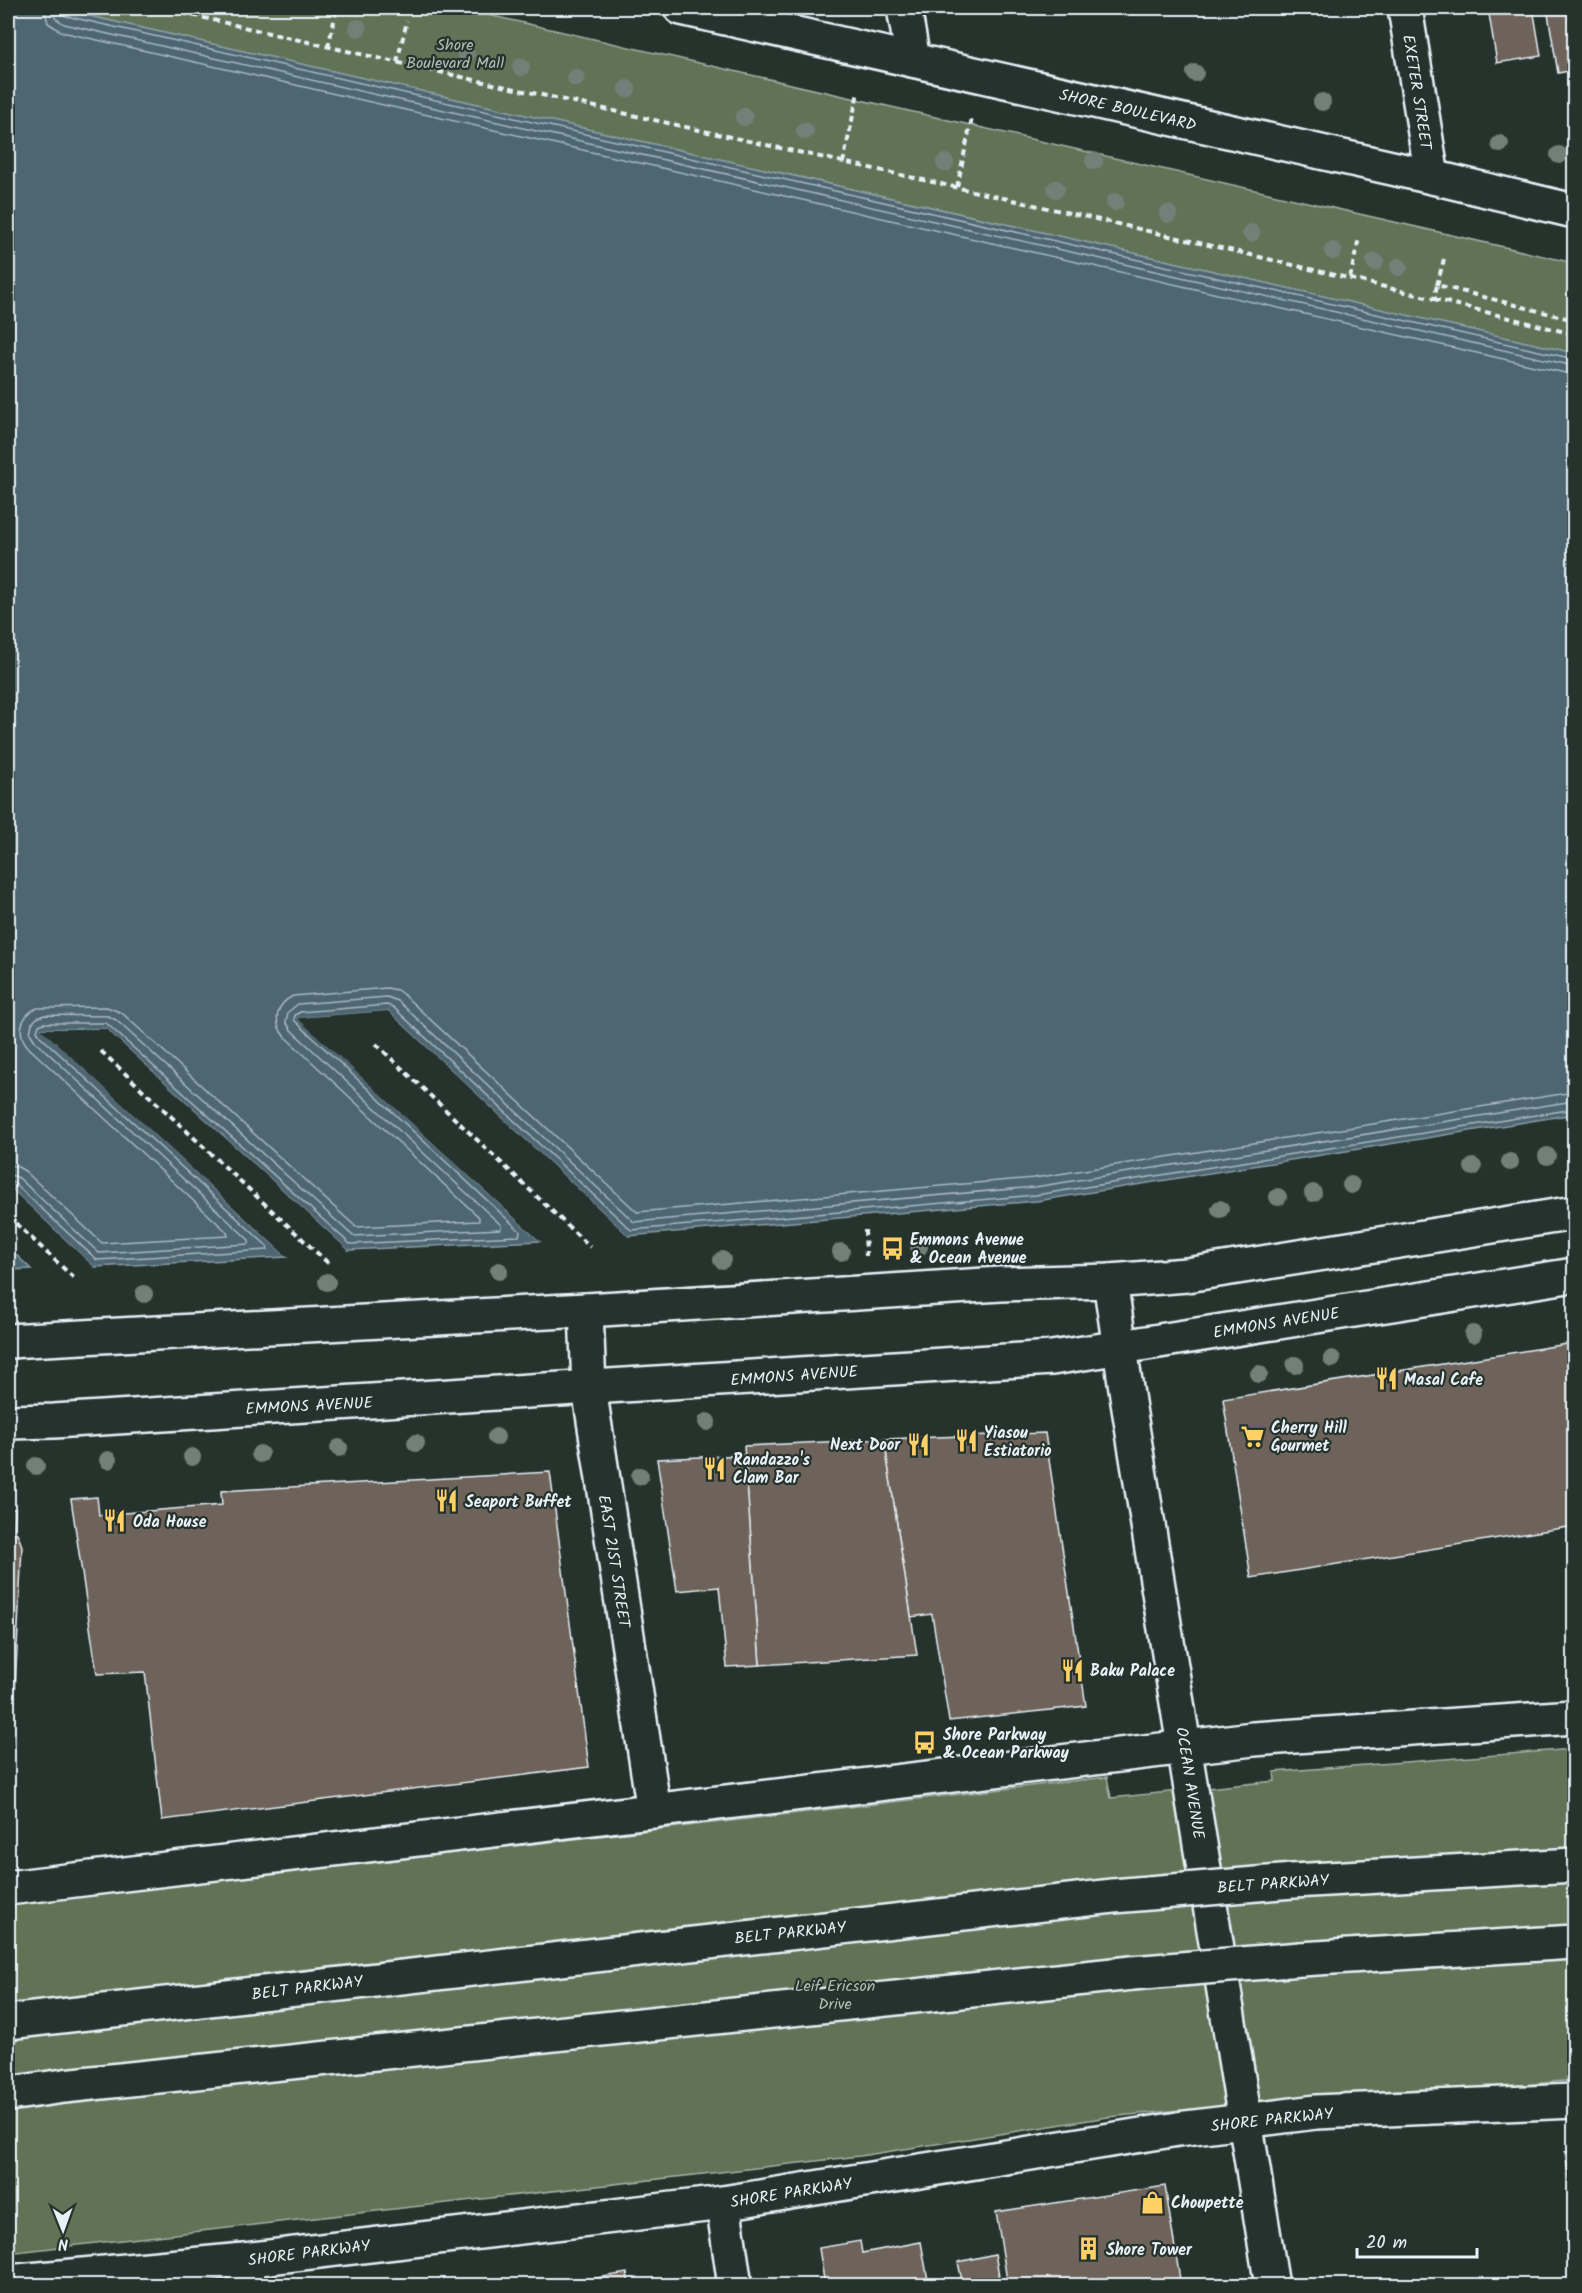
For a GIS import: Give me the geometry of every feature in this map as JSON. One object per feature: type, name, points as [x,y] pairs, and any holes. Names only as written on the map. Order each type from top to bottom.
[{"type":"main road","name":"SHORE BOULEVARD","points":[[681,8],[1575,211]]},
{"type":"main road","points":[[904,8],[913,60]]},
{"type":"main road","name":"EXETER STREET","points":[[1405,8],[1432,177]]},
{"type":"main road","points":[[8,1341],[1187,1275],[1575,1213]]},
{"type":"main road","name":"EMMONS AVENUE","points":[[8,1422],[1052,1358],[1575,1275]]},
{"type":"main road","name":"OCEAN AVENUE","points":[[1110,1281],[1272,2286]]},
{"type":"main road","name":"EAST 21ST STREET","points":[[586,1310],[589,1388],[654,1811]]},
{"type":"main road","points":[[8,1888],[1252,1740],[1575,1717]]},
{"type":"main road","name":"BELT PARKWAY","points":[[8,2022],[1113,1896],[1293,1881],[1575,1865]]},
{"type":"main road","points":[[8,2094],[1132,1973],[1301,1959],[1575,1942]]},
{"type":"main road","name":"SHORE PARKWAY","points":[[8,2282],[246,2273],[723,2203],[1178,2129],[1316,2112],[1575,2101]]},
{"type":"main road","points":[[723,2203],[735,2286]]},
{"type":"path","points":[[162,8],[957,187],[1434,299],[1569,333],[1575,363]]},
{"type":"path","points":[[328,47],[337,8]]},
{"type":"path","points":[[397,62],[407,21]]},
{"type":"path","points":[[843,162],[858,92]]},
{"type":"path","points":[[957,187],[972,118]]},
{"type":"path","points":[[1350,278],[1359,238]]},
{"type":"path","points":[[1434,299],[1444,259]]},
{"type":"path","points":[[1437,285],[1575,320]]},
{"type":"path","points":[[376,1044],[591,1246]]},
{"type":"path","points":[[101,1051],[328,1263]]},
{"type":"path","points":[[8,1216],[75,1279]]},
{"type":"green space","name":"Shore Boulevard Mall","points":[[54,8],[458,8],[1574,263],[1574,353]]},
{"type":"green space","name":"Leif Ericson Drive","points":[[1574,1749],[1574,2080],[1387,2098],[1337,2095],[1108,2117],[860,2156],[8,2253],[8,1905],[1107,1777],[1111,1798],[1275,1781],[1274,1772]]},
{"type":"water","points":[[8,8],[54,8],[1574,353],[1574,1114],[1037,1201],[628,1236],[388,1011],[298,1018],[540,1241],[348,1250],[106,1029],[42,1029],[287,1257],[94,1267],[8,1186]]},
{"type":"water","points":[[8,1247],[31,1269],[8,1270]]},
{"type":"pier","points":[[388,1011],[628,1236],[624,1236],[387,1014],[304,1020],[543,1241],[540,1241],[297,1018]]},
{"type":"pier","points":[[41,1029],[106,1029],[348,1250],[344,1251],[105,1032],[49,1032],[290,1256],[287,1257]]},
{"type":"pier","points":[[8,1186],[94,1267],[90,1267],[8,1190]]},
{"type":"building","points":[[1488,8],[1533,8],[1541,56],[1497,63]]},
{"type":"building","points":[[1547,8],[1574,8],[1574,70],[1558,73]]},
{"type":"building","points":[[1574,1343],[1574,1526],[1251,1578],[1223,1399]]},
{"type":"building","points":[[1045,1433],[1086,1706],[949,1721],[932,1614],[911,1617],[884,1439]]},
{"type":"building","points":[[884,1439],[917,1655],[760,1665],[744,1446]]},
{"type":"building","points":[[745,1455],[760,1665],[727,1667],[719,1587],[677,1591],[657,1459]]},
{"type":"building","points":[[550,1472],[589,1767],[162,1820],[145,1672],[97,1674],[71,1499],[97,1497],[99,1515],[222,1505],[221,1491]]},
{"type":"building","points":[[8,1509],[15,1509],[14,1533],[17,1533],[22,1546],[9,1812],[8,1812]]},
{"type":"building","points":[[1574,2151],[1574,2212],[1565,2152]]},
{"type":"building","name":"Shore Tower","points":[[1165,2186],[1181,2286],[1008,2286],[996,2212]]},
{"type":"building","points":[[860,2241],[862,2253],[921,2242],[929,2286],[825,2286],[819,2248]]},
{"type":"building","points":[[995,2254],[1001,2286],[963,2286],[958,2262]]},
{"type":"building","points":[[627,2273],[629,2286],[546,2286]]},
{"type":"place","name":"Emmons Avenue & Ocean Avenue","points":[[892,1248]]},
{"type":"place","name":"Masal Cafe","points":[[1386,1379]]},
{"type":"place","name":"Cherry Hill Gourmet","points":[[1253,1436]]},
{"type":"place","name":"Yiasou Estiatorio","points":[[966,1441]]},
{"type":"place","name":"Next Door","points":[[918,1444]]},
{"type":"place","name":"Randazzo's Clam Bar","points":[[715,1468]]},
{"type":"place","name":"Seaport Buffet","points":[[447,1501]]},
{"type":"place","name":"Oda House","points":[[115,1521]]},
{"type":"place","name":"Baku Palace","points":[[1072,1670]]},
{"type":"place","name":"Shore Parkway & Ocean Parkway","points":[[925,1743]]},
{"type":"place","name":"Choupette","points":[[1153,2202]]},
{"type":"place","name":"Shore Tower","points":[[1088,2249]]}]
